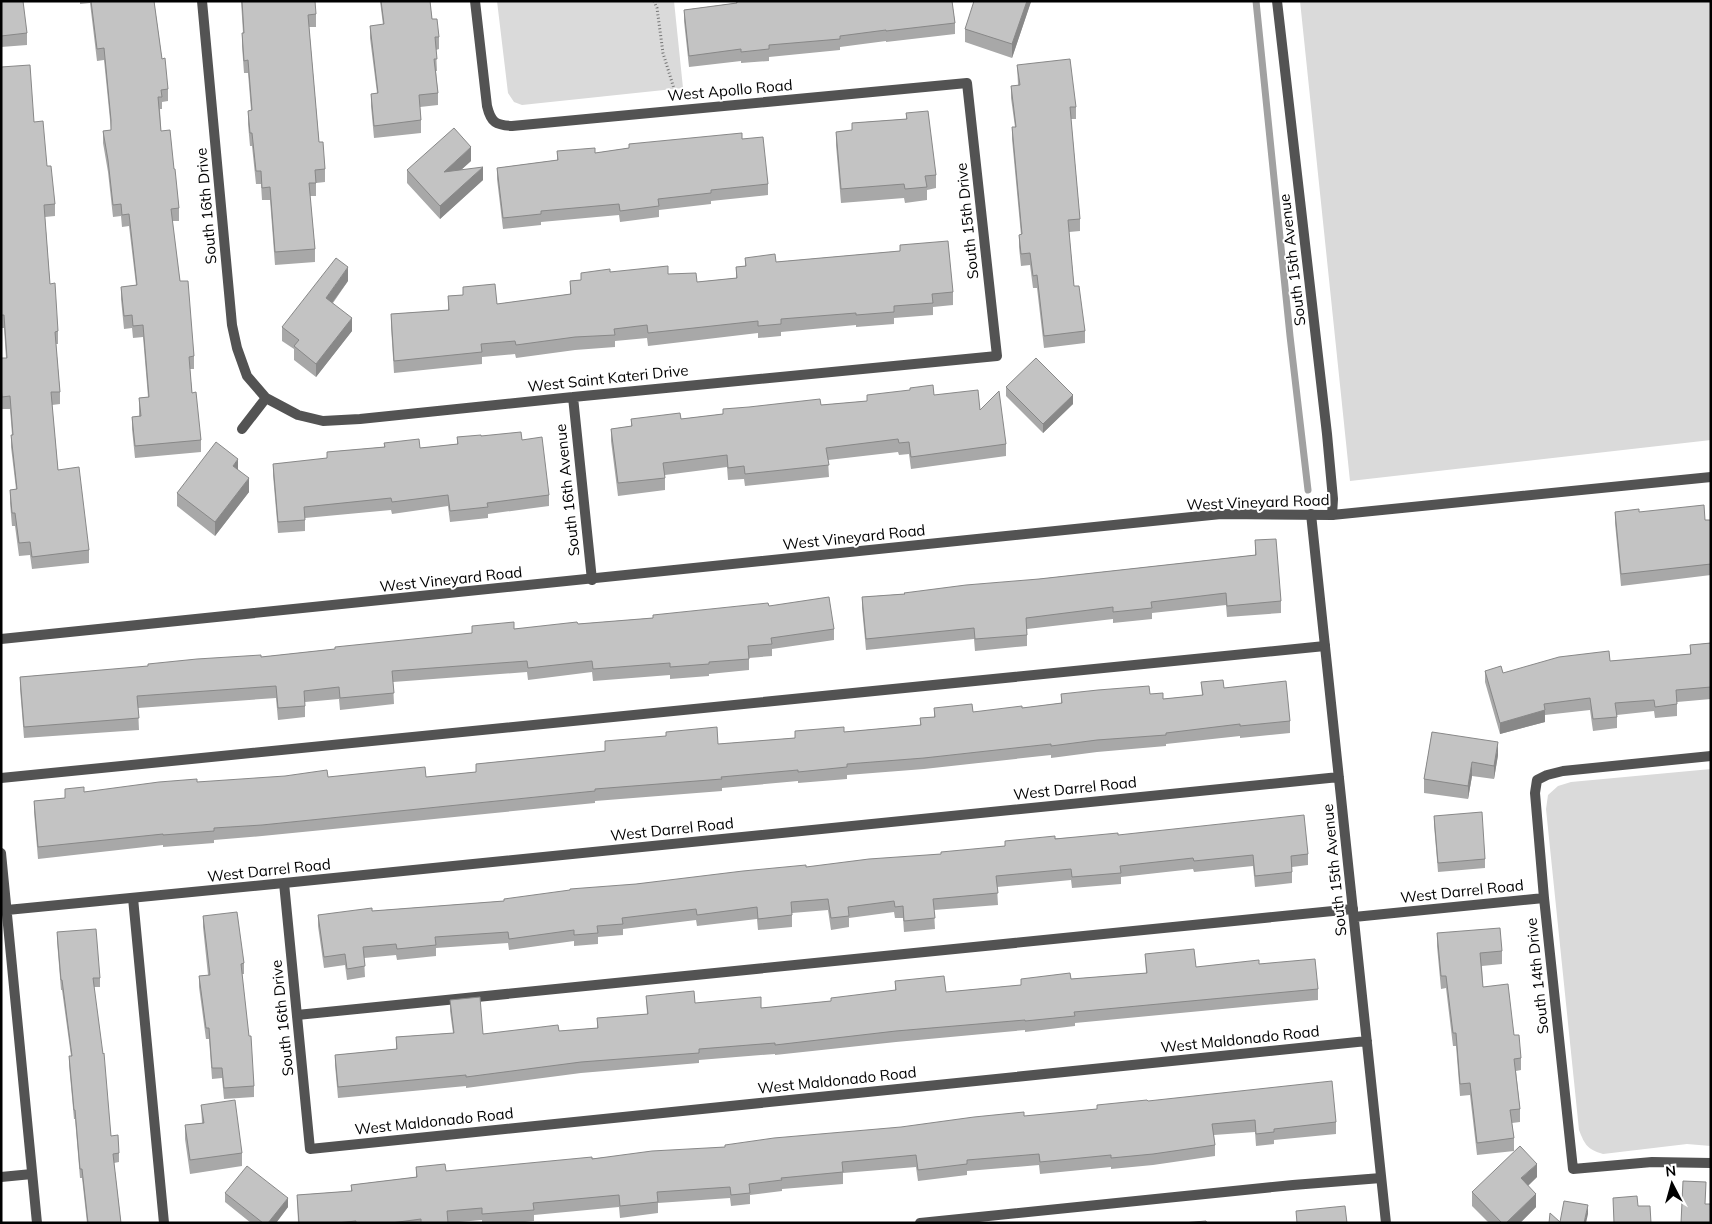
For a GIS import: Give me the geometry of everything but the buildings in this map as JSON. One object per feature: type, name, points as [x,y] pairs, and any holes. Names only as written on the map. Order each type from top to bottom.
[{"type":"street","name":"South 16th Drive","points":[[202,1],[232,326],[237,348],[247,376],[266,398]]},
{"type":"street","name":"West Apollo Road","points":[[475,1],[489,116],[495,123],[512,126],[968,83]]},
{"type":"street","name":"South 15th Avenue","points":[[1277,1],[1327,434],[1333,499],[1332,515]]},
{"type":"street","name":"South 15th Drive","points":[[968,83],[997,356]]},
{"type":"street","name":"West Saint Kateri Drive","points":[[266,398],[298,416],[324,421],[360,419],[997,356]]},
{"type":"street","name":"South 16th Avenue","points":[[572,397],[592,580]]},
{"type":"street","points":[[242,429],[266,398]]},
{"type":"street","name":"West Vineyard Road","points":[[1,639],[592,580],[1221,514],[1332,515],[1711,478]]},
{"type":"street","name":"South 15th Avenue","points":[[1311,514],[1386,1223]]},
{"type":"street","points":[[1,778],[1325,646]]},
{"type":"street","name":"South 14th Drive","points":[[1711,756],[1547,774],[1538,780],[1535,793],[1544,898],[1573,1169],[1652,1162],[1711,1162]]},
{"type":"street","name":"West Darrel Road","points":[[8,910],[284,884],[1339,777]]},
{"type":"street","points":[[1,853],[37,1223]]},
{"type":"street","name":"South 16th Drive","points":[[284,884],[310,1149]]},
{"type":"street","points":[[133,898],[164,1223]]},
{"type":"street","name":"West Darrel Road","points":[[297,1016],[1353,913],[1544,898]]},
{"type":"street","name":"West Maldonado Road","points":[[310,1149],[1367,1041]]},
{"type":"street","points":[[1,1177],[32,1174]]},
{"type":"street","points":[[920,1223],[1293,1185],[1381,1178]]},
{"type":"path","points":[[654,1],[657,8],[663,52],[675,92]]},
{"type":"shaded area","points":[[497,1],[674,1],[683,88],[522,105],[514,102],[508,93]]},
{"type":"shaded area","points":[[1300,1],[1711,1],[1711,440],[1350,481]]},
{"type":"shaded area","points":[[1711,769],[1711,1146],[1687,1144],[1603,1154],[1587,1146],[1579,1130],[1546,809],[1548,795],[1558,786],[1571,782]]},
{"type":"waterway","points":[[1256,1],[1290,336],[1308,490]]}]
